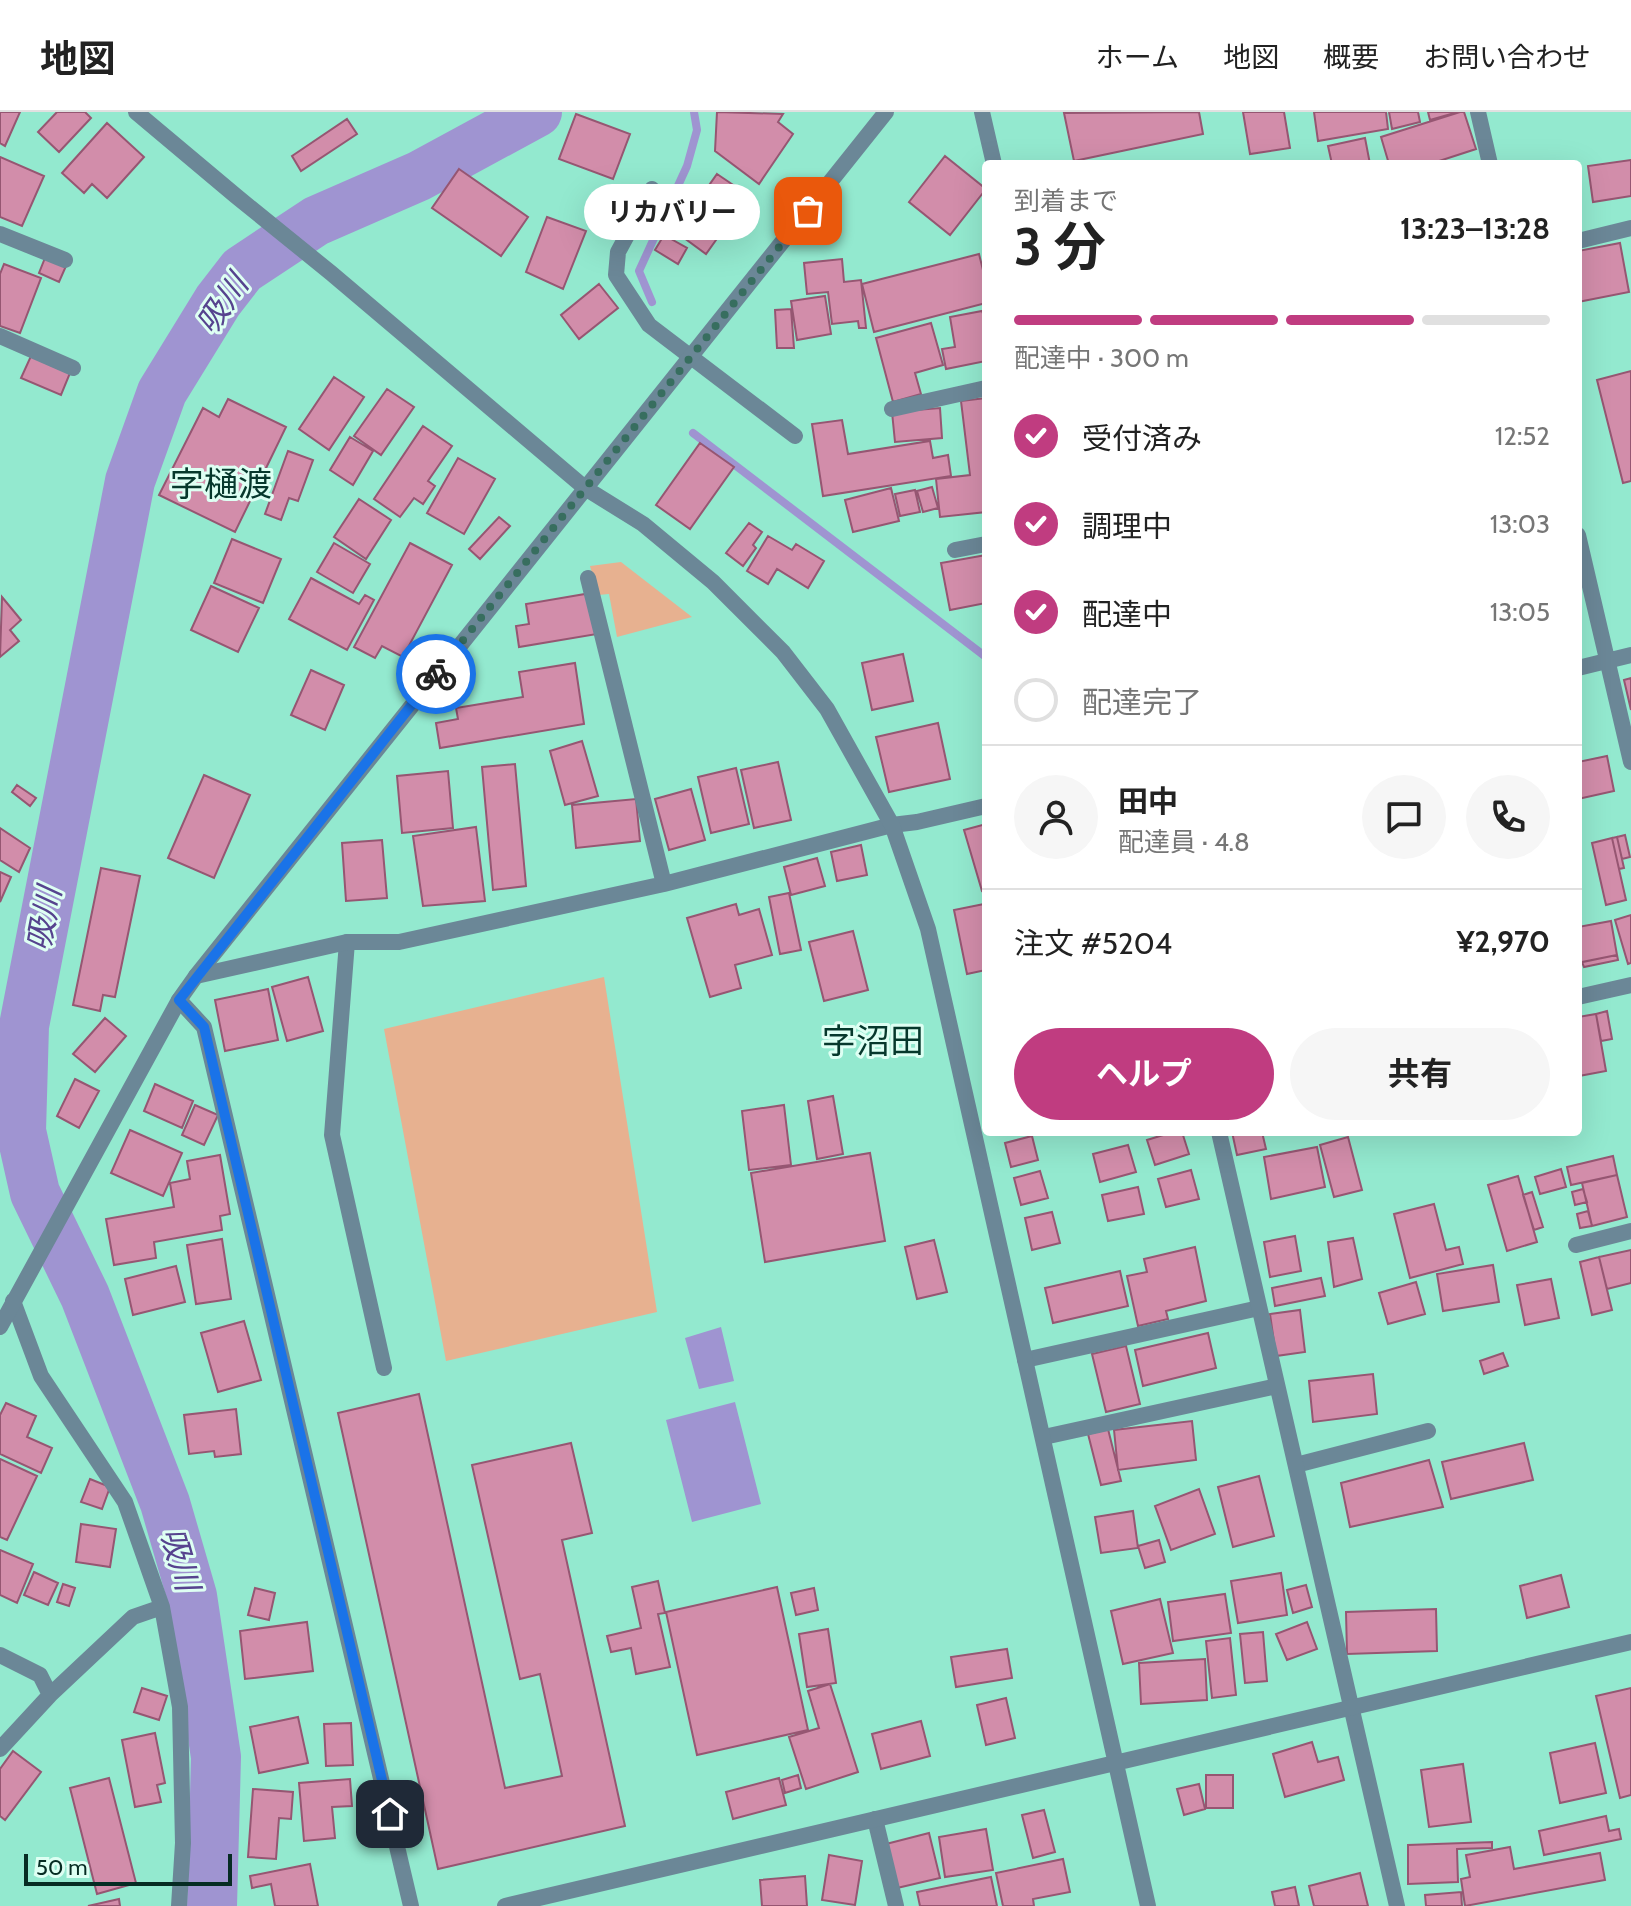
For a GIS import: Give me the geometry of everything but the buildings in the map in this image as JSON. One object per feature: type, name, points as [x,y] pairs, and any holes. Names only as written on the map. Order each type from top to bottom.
[{"type":"street","points":[[136,112],[585,488],[643,524],[701,572],[783,652],[827,709],[892,825],[928,929],[1148,1906]]},
{"type":"street","points":[[0,1327],[179,1000],[196,976],[886,112]]},
{"type":"street","points":[[982,112],[993,160]]},
{"type":"street","points":[[1478,112],[1489,160]]},
{"type":"street","points":[[652,189],[618,252],[616,275],[649,325],[795,436]]},
{"type":"street","points":[[1582,240],[1631,228]]},
{"type":"street","points":[[0,234],[65,260]]},
{"type":"street","points":[[0,336],[73,368]]},
{"type":"street","points":[[892,409],[982,389]]},
{"type":"street","points":[[955,550],[982,545]]},
{"type":"street","points":[[1582,552],[1631,762]]},
{"type":"street","points":[[588,578],[664,884]]},
{"type":"street","points":[[1582,667],[1631,655]]},
{"type":"street","points":[[196,976],[347,942],[399,942],[664,884],[892,825],[982,807]]},
{"type":"street","points":[[347,942],[332,1135],[384,1368]]},
{"type":"street","points":[[1582,996],[1631,985]]},
{"type":"street","points":[[179,1000],[204,1027],[411,1906]]},
{"type":"street","points":[[1220,1136],[1397,1906]]},
{"type":"street","points":[[1576,1245],[1631,1231]]},
{"type":"street","points":[[13,1301],[41,1376],[125,1502],[162,1607],[180,1707],[183,1843],[179,1906]]},
{"type":"street","points":[[1025,1360],[1259,1308]]},
{"type":"street","points":[[1044,1437],[1277,1386]]},
{"type":"street","points":[[1296,1465],[1428,1431]]},
{"type":"street","points":[[0,1749],[50,1695],[133,1617],[162,1607]]},
{"type":"street","points":[[505,1906],[1631,1642]]},
{"type":"street","points":[[0,1655],[40,1675],[50,1695]]},
{"type":"street","points":[[875,1819],[896,1906]]},
{"type":"shaded area","points":[[621,562],[692,617],[617,637],[609,594],[598,595],[590,566]]},
{"type":"shaded area","points":[[604,977],[657,1312],[446,1361],[384,1029]]},
{"type":"shaded area","points":[[721,1327],[734,1381],[699,1389],[685,1338]]},
{"type":"shaded area","points":[[735,1402],[761,1504],[692,1522],[666,1420]]},
{"type":"waterway","name":"吸川","points":[[212,1906],[216,1757],[192,1596],[165,1503],[85,1296],[35,1193],[21,1131],[24,1026],[130,481],[162,392],[218,301],[242,270],[316,221],[419,176],[537,112]]},
{"type":"waterway","points":[[652,302],[639,271],[687,166],[697,130],[694,112]]},
{"type":"waterway","points":[[693,433],[982,654]]},
{"type":"waterway","points":[[0,1031],[24,1026]]},
{"type":"way so far","points":[[436,674],[808,211]]},
{"type":"place","name":"リカバリー","points":[[808,211]]},
{"type":"district","name":"字樋渡","points":[[221,484]]},
{"type":"district","name":"字沼田","points":[[873,1041]]},
{"type":"route","points":[[390,1814],[204,1027],[179,1000],[436,674]]}]
